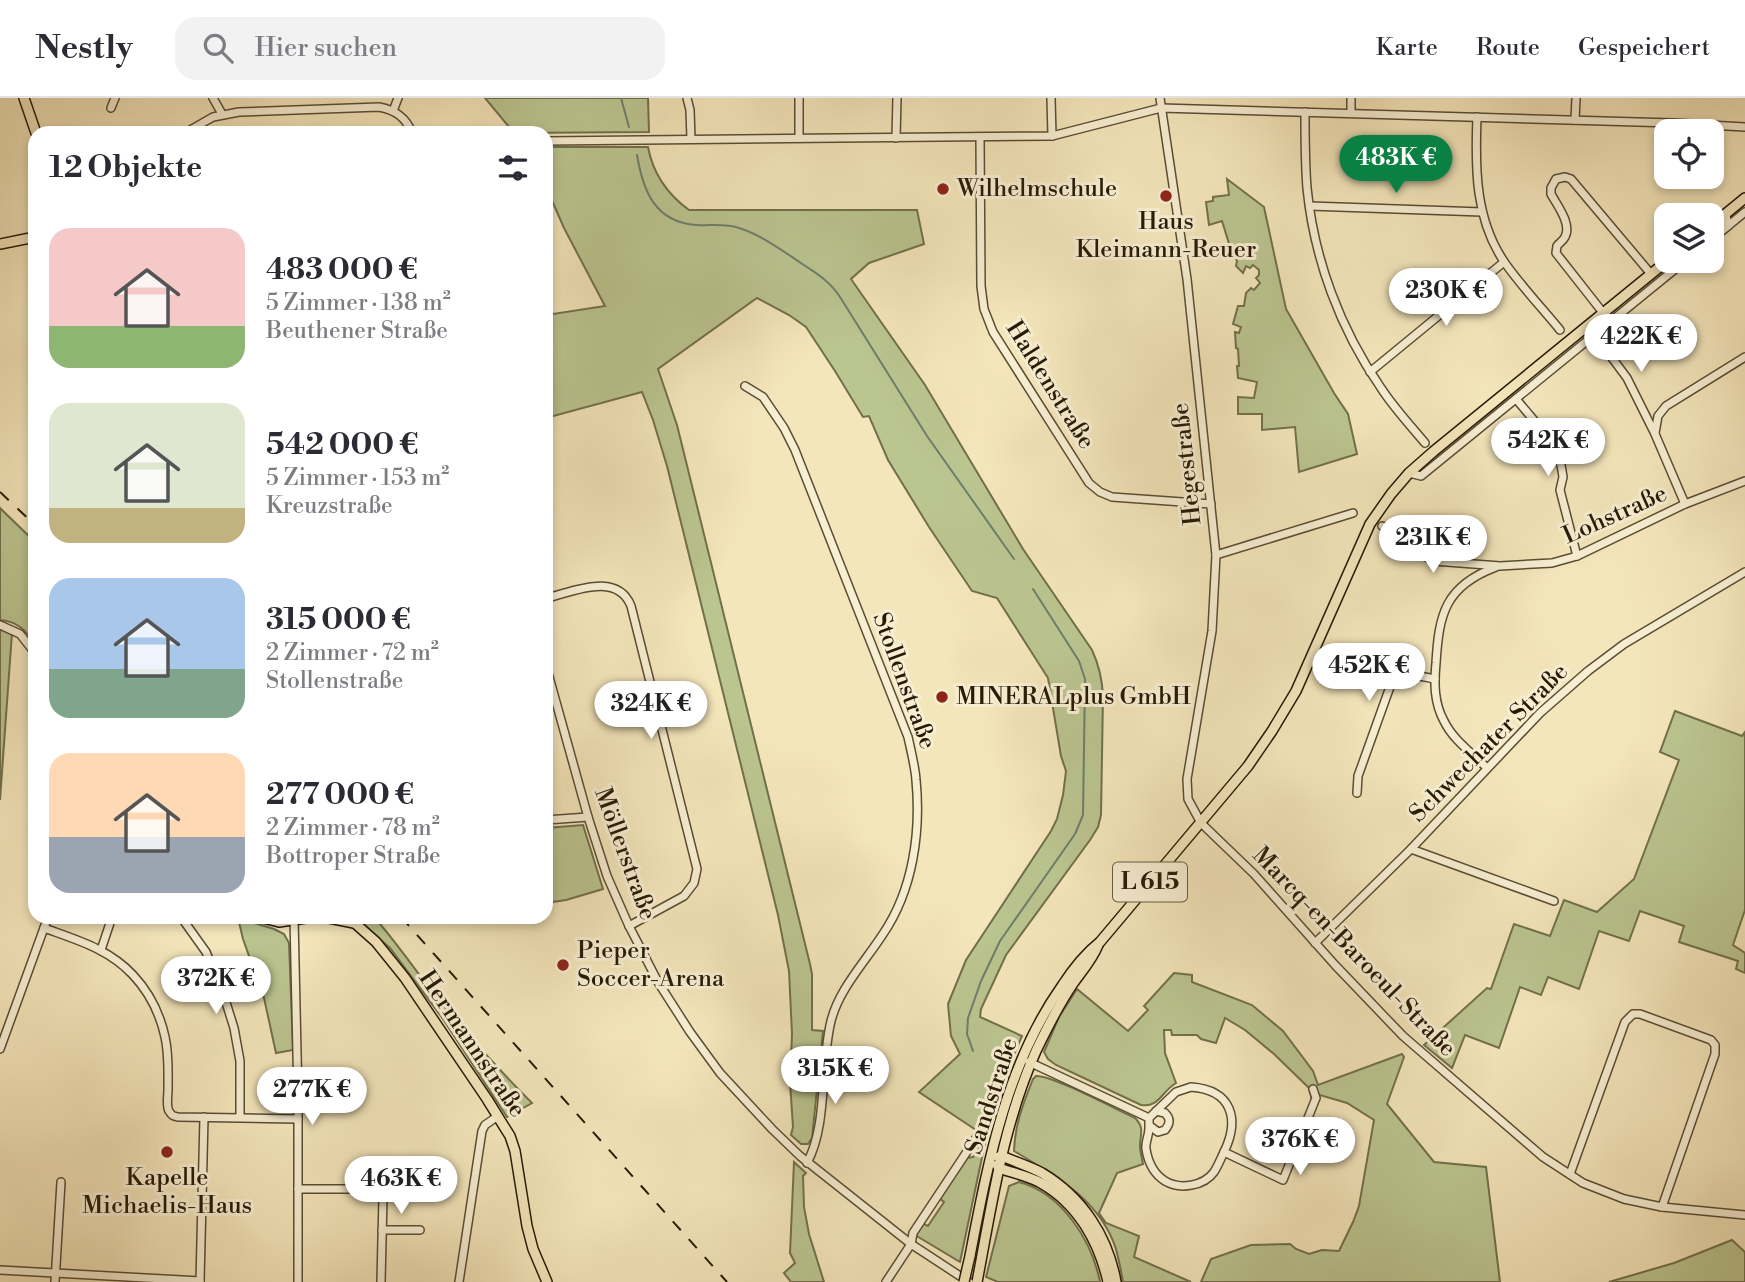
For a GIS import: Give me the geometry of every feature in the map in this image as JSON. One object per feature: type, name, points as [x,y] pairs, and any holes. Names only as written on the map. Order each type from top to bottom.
[{"type":"main road","points":[[24,98],[34,126]]},
{"type":"main road","points":[[1726,214],[1745,198]]},
{"type":"main road","points":[[0,244],[28,238]]},
{"type":"main road","name":"L 615","points":[[1201,823],[1248,766],[1296,691],[1370,524],[1409,472],[1654,272]]},
{"type":"main road","name":"Sandstraße","points":[[966,1282],[1004,1109],[1026,1061],[1071,986],[1094,956],[1100,942],[1201,823]]},
{"type":"main road","name":"Hermannstraße","points":[[356,924],[376,942],[427,1008],[513,1143],[527,1226],[547,1282]]},
{"type":"main road","name":"Sandstraße","points":[[977,1282],[999,1168],[1026,1061]]},
{"type":"main road","points":[[1108,1282],[1090,1232],[1068,1205],[1040,1183],[999,1168],[991,1159],[1002,1156],[1040,1172],[1075,1199],[1100,1232],[1108,1250],[1116,1282]]},
{"type":"street","points":[[111,108],[115,98]]},
{"type":"street","points":[[213,98],[222,114]]},
{"type":"street","points":[[393,111],[398,98]]},
{"type":"street","points":[[687,98],[691,139]]},
{"type":"street","points":[[799,98],[799,138]]},
{"type":"street","points":[[897,98],[897,138]]},
{"type":"street","points":[[1051,98],[1052,136]]},
{"type":"street","name":"Hegestraße","points":[[1160,98],[1187,279],[1216,555],[1212,631],[1187,779],[1188,799],[1201,823]]},
{"type":"street","points":[[1350,114],[1351,98]]},
{"type":"street","points":[[1575,120],[1576,98]]},
{"type":"street","points":[[197,126],[213,117],[239,112],[370,107],[393,111],[403,117],[409,126]]},
{"type":"street","points":[[553,141],[1052,136],[1161,108],[1745,127]]},
{"type":"street","points":[[1305,112],[1310,206],[1315,238],[1331,292],[1370,372],[1425,443]]},
{"type":"street","points":[[1477,117],[1476,164],[1482,212],[1504,262],[1560,330]]},
{"type":"street","name":"Haldenstraße","points":[[980,137],[981,286],[988,321],[1003,348],[1089,484],[1112,497],[1211,505]]},
{"type":"street","points":[[1604,314],[1555,250],[1566,236],[1567,230],[1567,224],[1551,194],[1556,179],[1571,178],[1651,274]]},
{"type":"street","points":[[1310,206],[1482,212]]},
{"type":"street","points":[[1724,229],[1745,212]]},
{"type":"street","points":[[1726,214],[1728,226]]},
{"type":"street","points":[[1370,372],[1504,262]]},
{"type":"street","points":[[1409,472],[1420,477],[1670,273]]},
{"type":"street","points":[[1595,335],[1620,367],[1655,434],[1685,505]]},
{"type":"street","points":[[1655,434],[1658,416],[1666,405],[1745,357]]},
{"type":"street","name":"Stollenstraße","points":[[745,386],[763,397],[795,450],[908,737],[916,778],[918,818],[910,872],[901,901],[886,931],[847,987],[832,1019],[818,1136],[814,1152],[807,1163]]},
{"type":"street","points":[[1516,399],[1548,437],[1561,465],[1563,477],[1560,490],[1577,556]]},
{"type":"street","name":"Lohstraße","points":[[1382,526],[1389,528],[1434,561],[1500,566],[1552,563],[1577,556],[1685,505],[1745,481]]},
{"type":"street","points":[[1216,555],[1353,513]]},
{"type":"street","points":[[1488,768],[1457,739],[1443,721],[1434,679],[1441,616],[1460,587],[1477,574],[1500,566]]},
{"type":"street","name":"Schwechater Straße","points":[[1315,943],[1411,849],[1562,692],[1624,644],[1745,572]]},
{"type":"street","points":[[553,596],[601,585],[612,587],[630,601],[697,869],[694,883],[684,896],[629,926]]},
{"type":"street","points":[[0,625],[20,634],[28,644]]},
{"type":"street","points":[[1357,793],[1358,776],[1391,684],[1397,678],[1409,674],[1434,679]]},
{"type":"street","name":"Möllerstraße","points":[[553,691],[607,876],[658,982],[690,1032],[720,1073],[807,1163],[911,1244],[966,1282]]},
{"type":"street","points":[[553,820],[588,817]]},
{"type":"street","name":"Marcq-en-Baroeul-Straße","points":[[1201,823],[1254,874],[1403,1036],[1543,1157],[1598,1190],[1624,1199],[1662,1207],[1745,1214]]},
{"type":"street","points":[[1411,849],[1554,901]]},
{"type":"street","points":[[0,1049],[45,924]]},
{"type":"street","points":[[101,950],[110,924]]},
{"type":"street","points":[[186,924],[209,959],[234,1028],[240,1061],[240,1117]]},
{"type":"street","points":[[294,924],[298,1282]]},
{"type":"street","points":[[44,928],[101,950],[117,960],[145,990],[156,1008],[167,1046],[170,1112],[178,1117],[298,1119]]},
{"type":"street","points":[[1570,1174],[1625,1022],[1633,1014],[1651,1018],[1712,1040],[1715,1045],[1715,1054],[1662,1207]]},
{"type":"street","points":[[1026,1061],[1149,1122],[1155,1131],[1165,1130],[1169,1118],[1165,1113],[1156,1111]]},
{"type":"street","points":[[1191,1087],[1209,1089],[1220,1096],[1229,1107],[1233,1129],[1214,1171],[1205,1180],[1188,1186],[1173,1184],[1158,1175],[1150,1163],[1145,1146],[1149,1122],[1156,1111],[1176,1092],[1191,1087]]},
{"type":"street","points":[[1224,1152],[1283,1180],[1316,1098],[1313,1089]]},
{"type":"street","points":[[459,1282],[482,1131],[485,1125],[498,1116]]},
{"type":"street","points":[[0,1270],[56,1278],[200,1282],[204,1117]]},
{"type":"street","points":[[887,1282],[911,1244],[913,1233],[978,1135]]},
{"type":"street","points":[[56,1278],[61,1182]]},
{"type":"street","points":[[298,1189],[376,1189],[383,1197],[381,1282]]},
{"type":"street","points":[[382,1230],[420,1230]]},
{"type":"green space","points":[[485,98],[648,98],[649,132],[553,133],[553,126],[508,126]]},
{"type":"green space","points":[[553,147],[648,147],[653,166],[662,183],[689,210],[917,210],[924,244],[869,263],[851,279],[925,385],[1023,549],[1097,661],[1103,695],[1101,815],[1090,840],[1006,955],[981,1009],[980,1017],[1022,1036],[989,1124],[960,1262],[915,1235],[922,1223],[928,1226],[944,1202],[939,1198],[967,1158],[973,1157],[980,1146],[982,1134],[919,1092],[960,1054],[951,1036],[948,1004],[966,960],[1057,819],[1066,771],[1048,678],[997,598],[972,591],[888,460],[869,416],[863,417],[806,327],[757,298],[658,369],[677,425],[810,964],[812,1030],[823,1031],[812,1138],[808,1144],[801,1144],[791,1135],[792,1034],[789,971],[778,915],[667,466],[653,420],[642,392],[553,416],[553,314],[605,306],[553,203]]},
{"type":"green space","points":[[1227,179],[1264,207],[1286,309],[1348,414],[1357,454],[1299,472],[1295,427],[1262,430],[1262,414],[1238,414],[1238,397],[1254,398],[1257,382],[1238,378],[1235,332],[1239,333],[1241,327],[1233,324],[1238,306],[1244,306],[1246,293],[1251,288],[1254,290],[1260,283],[1256,278],[1259,270],[1253,265],[1250,268],[1246,266],[1243,273],[1236,266],[1237,261],[1222,221],[1209,225],[1206,202],[1213,201],[1213,197],[1229,195]]},
{"type":"green space","points":[[0,508],[28,535],[28,634],[11,622],[0,620]]},
{"type":"green space","points":[[0,628],[12,633],[0,800]]},
{"type":"green space","points":[[1675,711],[1742,736],[1745,732],[1745,910],[1733,945],[1745,953],[1745,973],[1736,969],[1738,961],[1679,942],[1684,926],[1640,911],[1629,941],[1599,931],[1579,989],[1548,977],[1541,995],[1520,987],[1499,1048],[1465,1035],[1452,1068],[1424,1045],[1487,988],[1491,989],[1514,924],[1550,936],[1564,900],[1597,912],[1634,879],[1679,760],[1660,752]]},
{"type":"green space","points":[[583,825],[603,889],[553,902],[553,827]]},
{"type":"green space","points":[[239,924],[258,924],[284,934],[289,943],[293,1050],[276,1053],[264,998]]},
{"type":"green space","points":[[363,924],[380,924],[461,1026],[532,1103],[507,1117],[443,1019],[390,948]]},
{"type":"green space","points":[[1174,973],[1192,975],[1192,982],[1252,1005],[1283,1031],[1313,1071],[1318,1085],[1402,1054],[1404,1057],[1387,1104],[1434,1162],[1486,1167],[1500,1282],[1201,1282],[1211,1259],[1251,1245],[1290,1244],[1309,1254],[1322,1250],[1339,1251],[1359,1206],[1374,1120],[1347,1103],[1320,1095],[1312,1100],[1309,1088],[1274,1054],[1245,1030],[1225,1018],[1216,1043],[1201,1039],[1197,1035],[1172,1035],[1171,1030],[1164,1030],[1165,1053],[1176,1083],[1152,1104],[1141,1105],[1048,1059],[1044,1052],[1059,1017],[1077,989],[1128,1031],[1148,1010],[1144,1006]]},
{"type":"green space","points":[[1036,1076],[1070,1087],[1135,1118],[1141,1128],[1140,1148],[1143,1164],[1117,1173],[1099,1213],[1106,1223],[1139,1236],[1134,1257],[1191,1282],[1123,1282],[1116,1249],[1109,1232],[1088,1203],[1061,1180],[1014,1151],[1020,1114]]},
{"type":"green space","points":[[794,1162],[806,1173],[803,1176],[804,1207],[809,1234],[824,1282],[791,1282],[784,1273],[795,1263],[790,1253]]},
{"type":"green space","points":[[1019,1182],[1049,1196],[1073,1221],[1090,1251],[1100,1282],[998,1282],[986,1277],[1009,1186]]},
{"type":"green space","points":[[1732,1240],[1745,1252],[1745,1282],[1609,1282],[1674,1263]]},
{"type":"waterway","points":[[621,98],[629,127]]},
{"type":"waterway","points":[[637,155],[647,192],[653,202],[670,218],[682,223],[734,226],[748,231],[781,249],[832,286],[927,436],[1014,559]]},
{"type":"waterway","points":[[973,1051],[967,1034],[968,1018],[981,981],[1000,941],[1075,834],[1083,815],[1085,679],[1079,661],[1033,589]]},
{"type":"railway","points":[[0,492],[28,518]]},
{"type":"railway","points":[[407,924],[727,1282]]},
{"type":"place","name":"Wilhelmschule","points":[[943,189]]},
{"type":"place","name":"Haus Kleimann-Reuer","points":[[1166,196]]},
{"type":"place","name":"MINERALplus GmbH","points":[[942,697]]},
{"type":"place","name":"Pieper Soccer-Arena","points":[[563,965]]},
{"type":"place","name":"Kapelle Michaelis-Haus","points":[[167,1152]]}]
